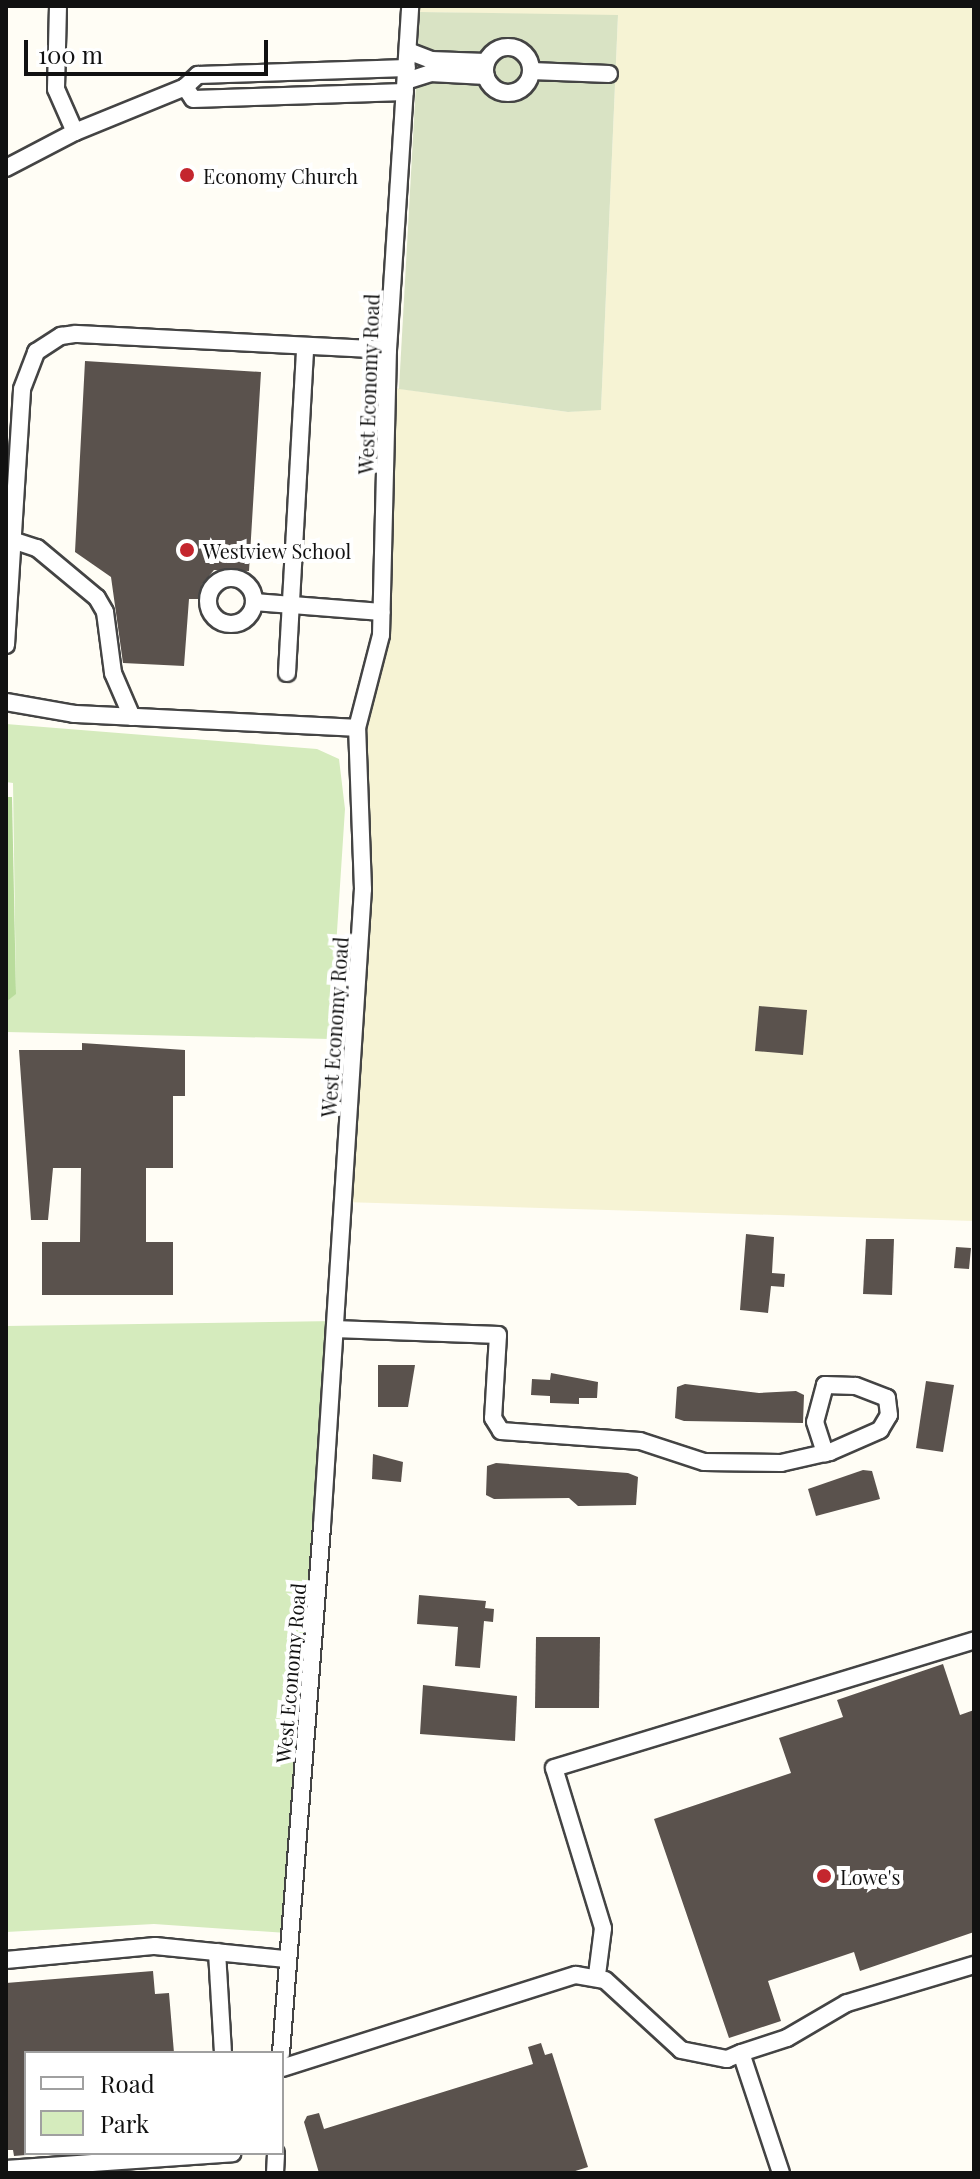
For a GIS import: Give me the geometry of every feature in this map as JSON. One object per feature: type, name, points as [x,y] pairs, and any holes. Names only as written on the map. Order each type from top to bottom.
[{"type":"street","points":[[58,6],[56,89],[75,132]]},
{"type":"street","name":"West Economy Road","points":[[281,2051],[335,1329],[363,889],[357,728],[381,635],[388,350],[410,6]]},
{"type":"street","points":[[510,46],[524,52],[531,71],[524,87],[509,93],[495,89],[486,69],[495,50],[510,46]]},
{"type":"street","points":[[185,87],[193,99],[407,73],[431,60],[486,69]]},
{"type":"street","points":[[6,168],[75,132],[185,87],[198,75],[223,71],[430,73],[486,69]]},
{"type":"street","points":[[531,71],[609,74]]},
{"type":"street","points":[[6,645],[24,373],[46,344],[76,334],[388,350]]},
{"type":"street","points":[[287,673],[305,346]]},
{"type":"street","points":[[12,540],[37,548],[97,598],[105,612],[113,673],[132,717]]},
{"type":"street","points":[[254,602],[382,612]]},
{"type":"street","points":[[6,702],[132,717],[357,728]]},
{"type":"street","points":[[335,1329],[498,1335],[493,1418],[501,1431],[640,1441],[718,1464],[781,1463],[825,1453],[880,1430],[889,1415],[887,1398],[855,1386],[825,1385],[815,1422],[825,1453]]},
{"type":"street","points":[[597,1975],[603,1928],[554,1768],[974,1640]]},
{"type":"street","points":[[6,1960],[155,1946],[286,1959]]},
{"type":"street","points":[[217,1952],[223,2051]]},
{"type":"street","points":[[284,2067],[562,1977],[597,1975],[681,2050],[727,2059],[787,2038],[847,2003],[974,1965]]},
{"type":"street","points":[[741,2053],[781,2173]]},
{"type":"street","points":[[6,2169],[202,2155]]},
{"type":"shaded area","points":[[417,6],[974,6],[974,1221],[343,1202],[355,1019],[357,728],[381,635],[387,387],[568,412],[601,409],[618,16],[420,12]]},
{"type":"green space","points":[[420,12],[618,15],[601,410],[568,412],[399,389]]},
{"type":"green space","points":[[6,724],[317,749],[339,759],[345,809],[330,1039],[6,1032],[6,1002],[16,993],[13,783],[6,782]]},
{"type":"green space","points":[[6,797],[12,797],[16,994],[6,1002]]},
{"type":"green space","points":[[336,1321],[287,1933],[154,1924],[6,1932],[6,1326]]},
{"type":"building","points":[[85,361],[261,372],[249,571],[214,570],[202,584],[199,599],[189,599],[184,666],[123,663],[111,577],[75,552]]},
{"type":"building","points":[[759,1006],[807,1010],[803,1055],[755,1051]]},
{"type":"building","points":[[82,1043],[185,1050],[185,1096],[173,1096],[173,1168],[146,1168],[146,1242],[173,1242],[173,1295],[42,1295],[42,1242],[80,1242],[81,1168],[53,1168],[48,1220],[31,1220],[19,1050],[82,1050]]},
{"type":"building","points":[[746,1234],[774,1237],[772,1273],[785,1274],[784,1287],[771,1286],[768,1313],[740,1310]]},
{"type":"building","points":[[866,1239],[894,1239],[892,1295],[863,1294]]},
{"type":"building","points":[[956,1247],[971,1248],[969,1269],[954,1268]]},
{"type":"building","points":[[378,1365],[415,1365],[408,1407],[378,1407]]},
{"type":"building","points":[[551,1373],[598,1382],[597,1398],[579,1398],[579,1404],[550,1403],[550,1396],[531,1395],[532,1379],[550,1380]]},
{"type":"building","points":[[926,1381],[954,1385],[943,1452],[916,1448]]},
{"type":"building","points":[[685,1384],[759,1393],[796,1391],[804,1395],[803,1423],[684,1421],[675,1418],[677,1387]]},
{"type":"building","points":[[373,1454],[403,1462],[401,1482],[372,1479]]},
{"type":"building","points":[[496,1463],[628,1473],[638,1477],[636,1505],[578,1506],[569,1498],[494,1499],[486,1495],[487,1466]]},
{"type":"building","points":[[863,1470],[872,1471],[880,1499],[816,1516],[808,1489]]},
{"type":"building","points":[[419,1595],[486,1601],[485,1608],[494,1609],[493,1622],[484,1621],[480,1668],[455,1666],[458,1627],[417,1624]]},
{"type":"building","points":[[536,1637],[600,1637],[599,1708],[535,1708]]},
{"type":"building","name":"Lowe's","points":[[943,1664],[960,1715],[974,1710],[974,1932],[860,1971],[854,1952],[768,1981],[781,2021],[729,2038],[654,1819],[791,1773],[779,1738],[843,1717],[837,1700]]},
{"type":"building","points":[[423,1685],[517,1696],[515,1741],[420,1734]]},
{"type":"building","points":[[153,1971],[155,1994],[169,1993],[174,2051],[24,2051],[26,2155],[14,2156],[13,2150],[6,2150],[6,1983]]},
{"type":"building","points":[[541,2043],[545,2055],[552,2053],[588,2167],[569,2173],[319,2173],[304,2122],[307,2116],[319,2113],[324,2129],[533,2064],[528,2047]]},
{"type":"place","name":"Economy Church","points":[[187,175]]},
{"type":"place","name":"Westview School","points":[[187,550]]},
{"type":"place","name":"Lowe's","points":[[824,1876]]}]
